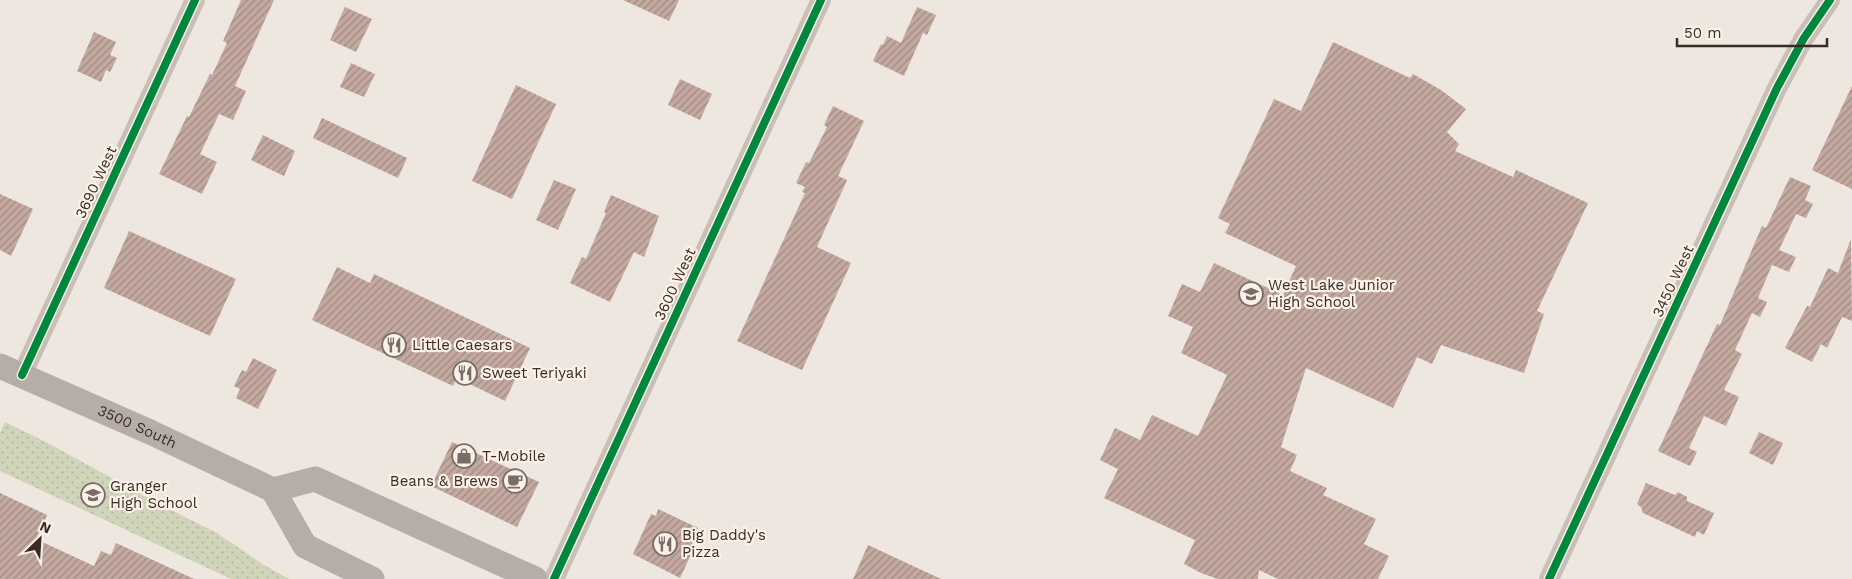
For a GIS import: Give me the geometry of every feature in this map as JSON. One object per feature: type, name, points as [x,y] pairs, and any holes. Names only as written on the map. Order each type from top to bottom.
[{"type":"main road","name":"3500 South","points":[[11,370],[150,432],[273,490]]},
{"type":"main road","points":[[372,579],[305,546],[273,490],[315,479],[535,579]]},
{"type":"street","name":"3690 West","points":[[11,370],[195,0]]},
{"type":"street","name":"3600 West","points":[[554,579],[821,0]]},
{"type":"street","name":"3450 West","points":[[1549,579],[1777,88],[1804,38],[1830,0]]},
{"type":"green space","points":[[5,422],[217,533],[264,565],[289,579],[231,579],[0,471],[0,433]]},
{"type":"building","points":[[241,0],[274,0],[235,86],[246,91],[233,120],[219,114],[200,154],[217,162],[202,194],[159,174],[187,116],[189,117],[210,74],[212,75],[227,43],[223,41]]},
{"type":"building","points":[[623,0],[679,0],[669,21]]},
{"type":"building","points":[[345,7],[372,19],[356,52],[330,40]]},
{"type":"building","points":[[917,7],[936,15],[927,35],[923,33],[904,76],[873,61],[887,36],[901,43]]},
{"type":"building","points":[[94,32],[116,42],[110,55],[117,58],[110,72],[106,70],[101,82],[77,71]]},
{"type":"building","points":[[1333,42],[1410,78],[1413,74],[1441,90],[1466,109],[1447,132],[1459,144],[1455,151],[1513,177],[1516,170],[1588,203],[1537,311],[1544,314],[1524,373],[1441,345],[1432,364],[1417,357],[1393,408],[1306,368],[1281,447],[1297,455],[1290,471],[1327,488],[1323,495],[1376,519],[1364,544],[1389,556],[1378,579],[1278,579],[1259,570],[1258,579],[1218,579],[1184,564],[1195,540],[1104,498],[1118,469],[1100,460],[1115,428],[1140,440],[1152,415],[1198,436],[1227,375],[1181,353],[1193,327],[1168,316],[1182,284],[1200,292],[1214,263],[1283,295],[1296,266],[1225,233],[1230,224],[1218,218],[1274,99],[1301,111]]},
{"type":"building","points":[[351,63],[375,74],[364,97],[340,87]]},
{"type":"building","points":[[680,79],[712,94],[700,120],[668,105]]},
{"type":"building","points":[[516,85],[556,104],[512,199],[472,181]]},
{"type":"building","points":[[1852,86],[1852,189],[1812,170]]},
{"type":"building","points":[[833,106],[864,121],[838,176],[847,180],[817,247],[851,263],[802,370],[737,341],[805,193],[802,192],[805,187],[796,183],[806,162],[809,163],[827,127],[824,125]]},
{"type":"building","points":[[322,118],[407,158],[398,178],[313,138]]},
{"type":"building","points":[[263,135],[295,151],[284,176],[251,160]]},
{"type":"building","points":[[1790,177],[1811,186],[1805,200],[1813,204],[1806,218],[1796,214],[1779,250],[1796,257],[1789,272],[1772,265],[1758,298],[1767,302],[1760,317],[1752,313],[1735,350],[1742,354],[1724,390],[1739,397],[1726,426],[1704,416],[1689,448],[1697,452],[1690,466],[1658,451],[1717,324],[1720,325],[1762,226],[1766,228]]},
{"type":"building","points":[[554,180],[576,189],[558,230],[536,220]]},
{"type":"building","points":[[0,194],[33,209],[11,256],[0,250]]},
{"type":"building","points":[[611,195],[659,216],[644,257],[634,252],[610,302],[570,283],[582,257],[586,259],[606,213],[604,212]]},
{"type":"building","points":[[129,231],[236,279],[210,336],[104,288]]},
{"type":"building","points":[[1851,239],[1852,321],[1842,317],[1827,348],[1821,344],[1812,362],[1785,348],[1807,306],[1810,307],[1828,268],[1838,273]]},
{"type":"building","points":[[337,267],[370,283],[374,274],[530,348],[505,401],[457,378],[453,386],[312,320]]},
{"type":"building","points":[[253,358],[277,370],[258,409],[236,398],[240,389],[234,386],[242,370],[246,372]]},
{"type":"building","points":[[1759,432],[1783,443],[1773,465],[1749,453]]},
{"type":"building","points":[[452,442],[539,482],[517,527],[431,486]]},
{"type":"building","points":[[1646,483],[1675,495],[1678,492],[1687,497],[1687,501],[1714,513],[1704,535],[1697,531],[1695,537],[1643,513],[1641,507],[1637,504]]},
{"type":"building","name":"Granger High School","points":[[0,493],[47,515],[36,539],[94,566],[101,551],[111,555],[116,543],[194,579],[0,579]]},
{"type":"building","name":"Big Daddy's Pizza","points":[[658,509],[698,528],[692,543],[695,546],[680,578],[633,554],[651,514],[656,516]]},
{"type":"building","points":[[868,545],[941,579],[853,579]]},
{"type":"cycle path","points":[[22,375],[195,0]]},
{"type":"cycle path","points":[[554,579],[821,0]]},
{"type":"cycle path","points":[[1549,579],[1777,88],[1804,38],[1830,0]]},
{"type":"place","name":"West Lake Junior High School","points":[[1251,294]]},
{"type":"place","name":"Little Caesars","points":[[394,345]]},
{"type":"place","name":"Sweet Teriyaki","points":[[465,373]]},
{"type":"place","name":"T-Mobile","points":[[464,456]]},
{"type":"place","name":"Beans & Brews","points":[[515,481]]},
{"type":"place","name":"Granger High School","points":[[93,495]]},
{"type":"place","name":"Big Daddy's Pizza","points":[[665,544]]}]
